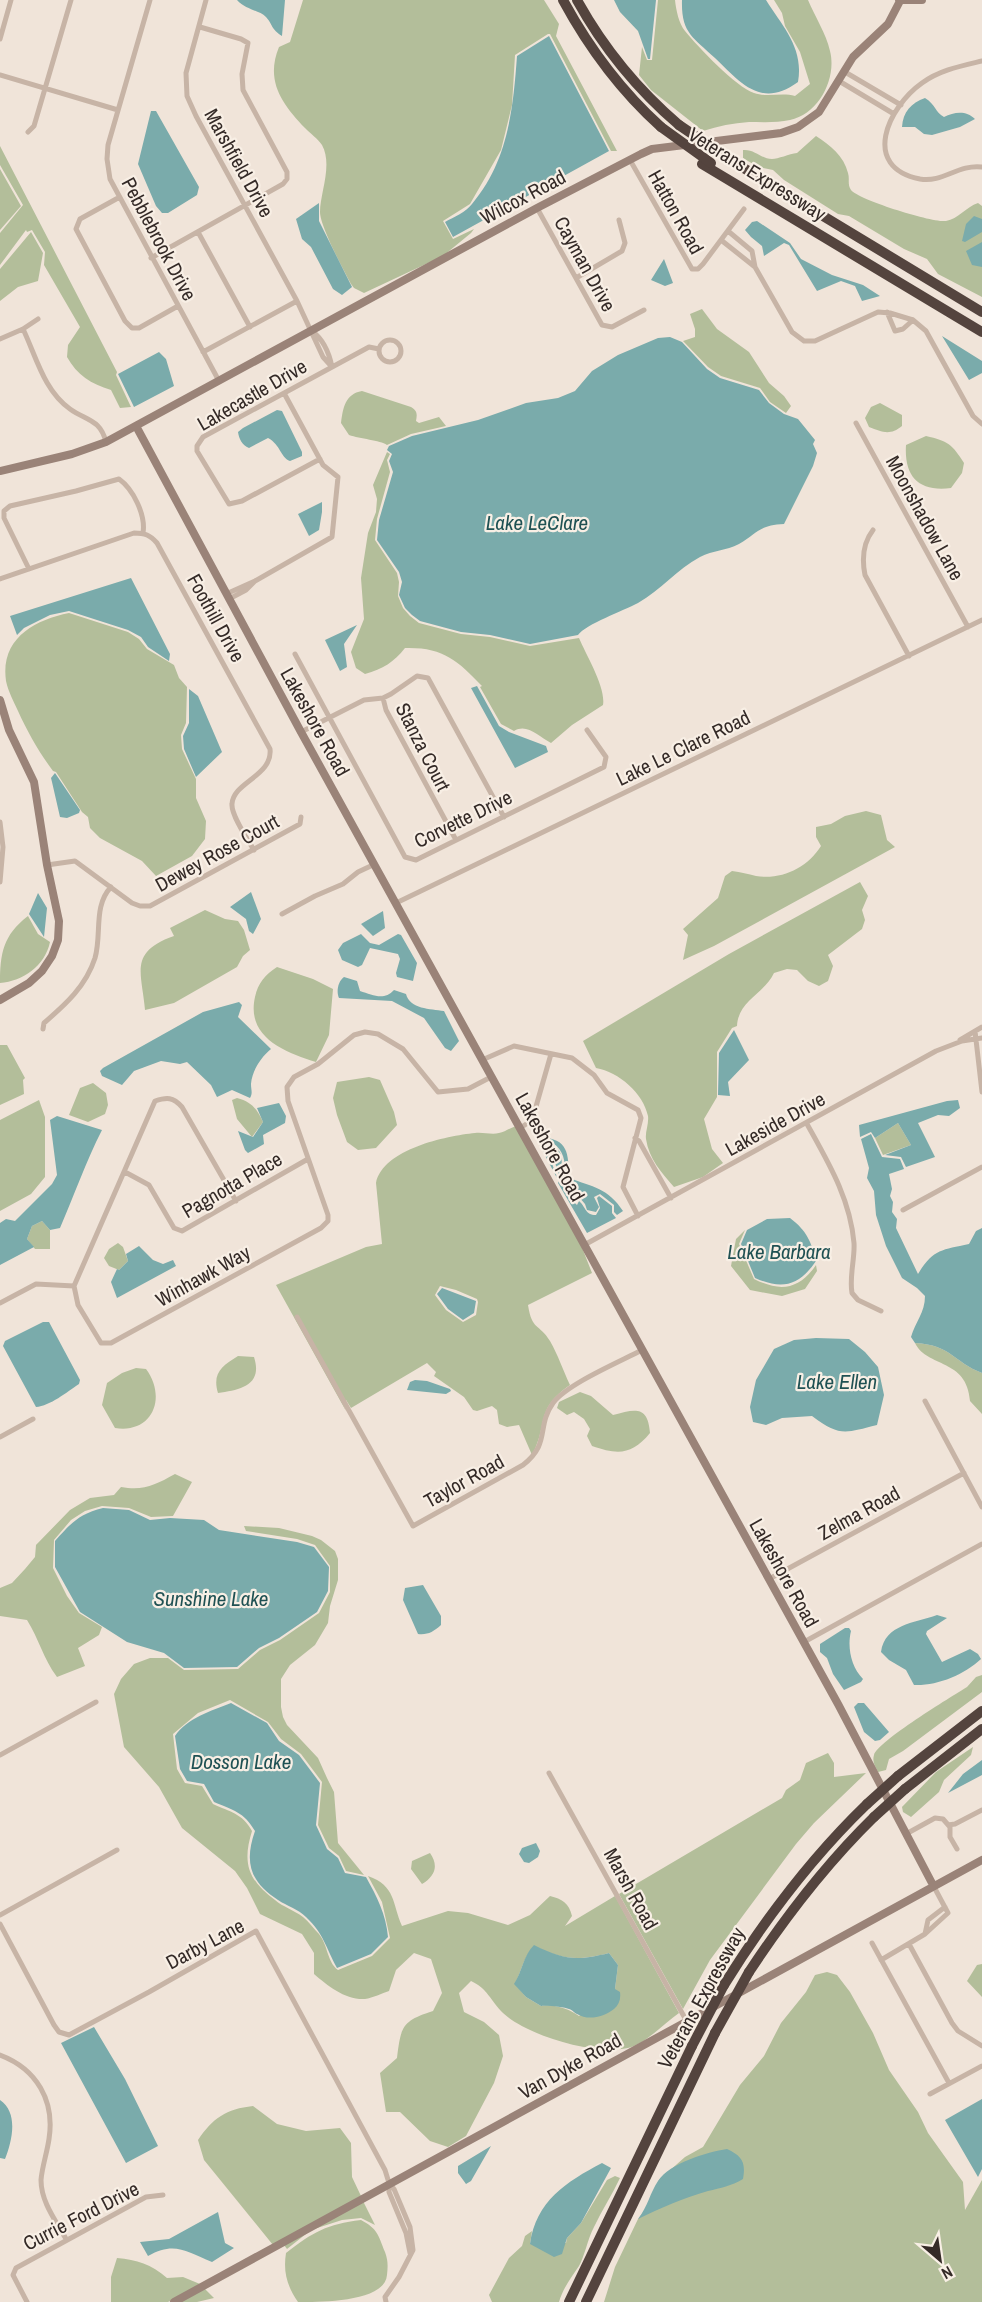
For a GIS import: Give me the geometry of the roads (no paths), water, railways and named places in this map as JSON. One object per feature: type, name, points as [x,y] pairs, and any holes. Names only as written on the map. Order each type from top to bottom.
[{"type":"highway","name":"Veterans Expressway","points":[[558,0],[600,69],[625,98],[658,127],[706,164],[982,332]]},
{"type":"highway","points":[[563,0],[604,66],[658,127]]},
{"type":"highway","name":"Veterans Expressway","points":[[577,0],[598,35],[626,73],[679,125],[732,161],[982,312]]},
{"type":"highway","points":[[706,164],[982,326]]},
{"type":"highway","name":"Veterans Expressway","points":[[569,2302],[692,2046],[724,1985],[754,1936],[798,1878],[867,1804],[898,1776],[982,1711]]},
{"type":"highway","name":"Veterans Expressway","points":[[586,2302],[715,2033],[749,1972],[806,1892],[840,1852],[874,1817],[905,1790],[982,1729]]},
{"type":"street","points":[[0,39],[11,0]]},
{"type":"street","points":[[28,132],[34,126],[71,0]]},
{"type":"street","name":"Pebblebrook Drive","points":[[150,0],[118,110],[107,159],[110,179],[118,198],[219,381]]},
{"type":"street","name":"Marshfield Drive","points":[[206,0],[186,73],[187,96],[312,331],[320,337],[330,354],[332,367]]},
{"type":"street","points":[[900,0],[922,0]]},
{"type":"street","name":"Wilcox Road","points":[[0,471],[72,454],[106,442],[537,208],[652,149],[781,133],[798,127],[819,112],[853,57],[888,24],[900,0]]},
{"type":"street","points":[[151,258],[283,184],[287,179],[287,172],[243,90],[242,74],[248,43],[200,27]]},
{"type":"street","points":[[982,61],[944,70],[922,83],[905,98],[894,114],[885,137],[885,152],[891,165],[921,179],[937,180],[963,167],[982,167]]},
{"type":"street","points":[[845,72],[901,105]]},
{"type":"street","points":[[0,75],[118,110]]},
{"type":"street","points":[[839,81],[894,114]]},
{"type":"street","points":[[879,104],[885,99],[883,94]]},
{"type":"street","name":"Hatton Road","points":[[630,160],[689,267],[695,270],[701,267],[744,209]]},
{"type":"street","points":[[118,198],[80,219],[76,229],[125,321],[132,328],[139,328],[178,306]]},
{"type":"street","name":"Cayman Drive","points":[[537,208],[602,325],[607,328],[612,327],[644,310]]},
{"type":"street","points":[[576,278],[622,251],[625,243],[620,220]]},
{"type":"street","points":[[728,231],[753,253],[755,267]]},
{"type":"street","points":[[198,232],[250,327]]},
{"type":"street","points":[[721,240],[755,267],[792,332],[804,341],[815,341],[874,313],[887,312],[913,320],[926,331],[973,416],[982,424]]},
{"type":"street","points":[[738,252],[745,245]]},
{"type":"street","points":[[203,352],[297,301]]},
{"type":"street","points":[[887,312],[895,331],[903,329],[913,320]]},
{"type":"street","points":[[0,339],[38,319]]},
{"type":"street","points":[[23,328],[53,393],[70,409],[98,424],[104,433],[106,442]]},
{"type":"street","name":"Lakecastle Drive","points":[[390,340],[396,342],[401,351],[396,360],[389,362],[380,356],[380,349],[383,343],[390,340]]},
{"type":"street","name":"Lakecastle Drive","points":[[320,459],[242,501],[229,504],[196,446],[203,437],[369,347],[380,349]]},
{"type":"street","points":[[228,597],[246,590],[255,581],[332,537],[339,480],[336,474],[327,469],[320,459],[284,393]]},
{"type":"street","name":"Moonshadow Lane","points":[[856,423],[968,627]]},
{"type":"street","name":"Lakeshore Road","points":[[136,426],[301,732],[804,1642],[933,1885]]},
{"type":"street","points":[[0,579],[134,533],[143,533],[145,524],[143,515],[124,483],[119,479],[10,506],[4,511],[4,518],[29,569]]},
{"type":"street","points":[[873,530],[868,537],[864,551],[862,564],[865,575],[909,656]]},
{"type":"street","name":"Foothill Drive","points":[[143,533],[151,536],[157,543],[270,749],[271,757],[268,764],[235,796],[231,803],[233,812],[254,850]]},
{"type":"street","name":"Lake Le Clare Road","points":[[396,903],[982,620]]},
{"type":"street","name":"Corvette Drive","points":[[295,654],[405,857],[416,860],[604,767],[606,757],[587,730]]},
{"type":"street","points":[[301,732],[364,700],[383,698],[417,676],[428,678],[504,817]]},
{"type":"street","name":"Stanza Court","points":[[383,698],[386,710],[456,840]]},
{"type":"street","points":[[0,700],[9,730],[34,782],[47,865],[59,921],[58,939],[52,956],[42,971],[29,983],[0,1000]]},
{"type":"street","name":"Dewey Rose Court","points":[[47,865],[75,861],[132,903],[150,906],[300,824],[301,817]]},
{"type":"street","points":[[0,822],[3,847],[0,882]]},
{"type":"street","points":[[282,914],[343,884],[358,872],[375,864]]},
{"type":"street","points":[[43,1029],[44,1023],[72,998],[88,973],[98,943],[100,903],[104,894],[111,887]]},
{"type":"street","points":[[951,1045],[982,1027]]},
{"type":"street","points":[[975,1031],[982,1092]]},
{"type":"street","name":"Winhawk Way","points":[[74,1286],[78,1305],[96,1337],[101,1343],[111,1343],[321,1228],[328,1221],[328,1215],[288,1101],[287,1087],[294,1077],[318,1064],[354,1035],[365,1032],[378,1034],[403,1049],[438,1092],[468,1089],[491,1077]]},
{"type":"street","name":"Lakeside Drive","points":[[586,1244],[936,1051],[982,1038]]},
{"type":"street","points":[[482,1060],[502,1050],[518,1046],[577,1061],[594,1076],[607,1093],[638,1110],[640,1118],[623,1187],[638,1216]]},
{"type":"street","points":[[520,1128],[533,1117],[551,1054]]},
{"type":"street","points":[[0,1303],[36,1284],[74,1286],[155,1101],[165,1097],[174,1099],[182,1107],[236,1201]]},
{"type":"street","points":[[807,1124],[837,1179],[849,1208],[854,1244],[852,1293],[858,1300],[881,1311]]},
{"type":"street","points":[[635,1138],[639,1141],[671,1198]]},
{"type":"street","name":"Pagnotta Place","points":[[125,1172],[149,1185],[174,1228],[182,1231],[308,1159]]},
{"type":"street","points":[[903,1210],[982,1167]]},
{"type":"street","name":"Taylor Road","points":[[297,1317],[413,1526],[524,1465],[535,1456],[540,1445],[545,1417],[553,1402],[569,1389],[642,1350]]},
{"type":"street","points":[[925,1401],[982,1507]]},
{"type":"street","points":[[0,1437],[33,1419]]},
{"type":"street","name":"Zelma Road","points":[[769,1579],[964,1473]]},
{"type":"street","points":[[804,1642],[982,1544]]},
{"type":"street","points":[[0,1755],[96,1702]]},
{"type":"street","name":"Marsh Road","points":[[549,1773],[686,2020]]},
{"type":"street","points":[[948,1825],[955,1824],[982,1810]]},
{"type":"street","points":[[906,1834],[935,1818],[943,1819],[948,1825],[950,1837],[957,1849]]},
{"type":"street","points":[[0,1915],[117,1850]]},
{"type":"street","name":"Van Dyke Road","points":[[174,2302],[982,1860]]},
{"type":"street","points":[[881,1960],[925,1934],[948,1913],[933,1885]]},
{"type":"street","points":[[925,1934],[928,1920],[945,1906]]},
{"type":"street","points":[[928,1920],[934,1925]]},
{"type":"street","name":"Darby Lane","points":[[0,1924],[54,2025],[59,2032],[69,2035],[256,1931],[368,2137],[389,2183]]},
{"type":"street","points":[[872,1943],[949,2083]]},
{"type":"street","points":[[909,1944],[952,2023],[958,2031],[982,2046]]},
{"type":"street","points":[[0,2055],[24,2068],[33,2076],[51,2112],[50,2137],[41,2180],[43,2198],[66,2239]]},
{"type":"street","points":[[930,2094],[982,2066]]},
{"type":"street","points":[[386,2302],[385,2298],[399,2277],[410,2253],[406,2233],[389,2192],[389,2183]]},
{"type":"street","name":"Currie Ford Drive","points":[[27,2302],[13,2275],[16,2268],[146,2197],[163,2195]]},
{"type":"water","points":[[237,0],[285,0],[282,36],[263,15]]},
{"type":"water","points":[[614,0],[656,0],[650,59],[648,59],[638,31],[620,12]]},
{"type":"water","points":[[682,0],[766,0],[795,48],[799,70],[798,82],[785,90],[773,93],[752,90],[743,84],[690,34],[684,20]]},
{"type":"water","points":[[549,36],[609,151],[453,237],[445,222],[472,204],[484,188],[501,153],[510,115],[517,56]]},
{"type":"water","points":[[925,98],[944,117],[960,113],[968,114],[975,119],[960,127],[932,135],[924,134],[915,127],[902,127],[909,109]]},
{"type":"water","points":[[151,111],[156,111],[199,187],[197,195],[168,213],[162,213],[156,206],[138,164]]},
{"type":"water","points":[[319,203],[319,221],[352,287],[342,295],[333,289],[311,247],[302,239],[296,219]]},
{"type":"water","points":[[974,216],[982,219],[982,232],[965,242],[962,241],[966,224]]},
{"type":"water","points":[[757,221],[790,243],[801,259],[832,275],[863,285],[880,296],[862,301],[855,286],[841,281],[817,291],[789,245],[784,243],[764,256],[762,246],[745,230],[752,222]]},
{"type":"water","points":[[982,242],[982,267],[972,265],[966,251]]},
{"type":"water","points":[[664,259],[673,283],[665,286],[651,280]]},
{"type":"water","points":[[942,336],[982,361],[982,373],[969,380]]},
{"type":"water","name":"Lake LeClare","points":[[670,337],[682,342],[707,369],[720,378],[759,390],[769,403],[784,414],[798,419],[815,440],[813,444],[817,453],[813,466],[784,524],[764,528],[739,544],[700,557],[646,598],[597,622],[578,635],[530,644],[490,635],[461,632],[420,621],[412,615],[405,608],[399,595],[402,582],[399,572],[377,540],[379,520],[393,472],[389,461],[392,454],[387,450],[389,446],[412,436],[478,420],[526,403],[558,398],[575,391],[592,371],[618,355],[658,338]]},
{"type":"water","points":[[159,352],[166,359],[174,386],[134,407],[118,374]]},
{"type":"water","points":[[277,410],[282,411],[302,452],[302,456],[290,461],[268,438],[249,448],[238,435],[243,428]]},
{"type":"water","points":[[322,502],[319,530],[309,536],[298,514]]},
{"type":"water","points":[[131,578],[170,654],[169,661],[148,647],[141,637],[128,630],[69,611],[50,615],[24,628],[17,635],[10,616]]},
{"type":"water","points":[[357,625],[344,644],[347,667],[340,671],[325,640]]},
{"type":"water","points":[[477,686],[499,726],[546,746],[548,752],[515,768],[471,688]]},
{"type":"water","points":[[189,689],[198,696],[222,752],[196,777],[184,749],[183,736],[189,723]]},
{"type":"water","points":[[55,773],[80,810],[79,813],[67,818],[60,817],[51,778]]},
{"type":"water","points":[[251,892],[261,919],[253,934],[249,931],[246,919],[230,907]]},
{"type":"water","points":[[38,893],[47,908],[44,937],[29,914]]},
{"type":"water","points":[[383,911],[385,928],[373,936],[361,924]]},
{"type":"water","points":[[361,934],[370,943],[379,945],[398,934],[401,935],[417,963],[413,981],[397,977],[400,959],[398,954],[370,948],[362,965],[358,967],[342,960],[338,950],[343,943]]},
{"type":"water","points":[[344,977],[357,981],[360,991],[382,996],[394,990],[406,994],[408,999],[416,1005],[444,1011],[459,1041],[451,1051],[445,1048],[424,1018],[392,1001],[339,998],[338,987]]},
{"type":"water","points":[[239,1002],[242,1005],[238,1017],[271,1049],[255,1069],[250,1098],[232,1090],[217,1097],[211,1085],[187,1062],[180,1064],[161,1061],[134,1071],[122,1085],[102,1076],[100,1071],[103,1068],[203,1012]]},
{"type":"water","points":[[734,1030],[749,1060],[728,1082],[730,1096],[718,1095],[719,1053]]},
{"type":"water","points":[[958,1100],[960,1108],[949,1116],[938,1115],[918,1123],[935,1157],[906,1167],[901,1157],[885,1155],[911,1145],[898,1123],[875,1138],[871,1132],[860,1137],[859,1125]]},
{"type":"water","points":[[279,1103],[286,1116],[285,1123],[263,1135],[264,1144],[248,1153],[238,1131],[253,1137],[263,1122],[257,1108]]},
{"type":"water","points":[[57,1116],[102,1130],[60,1228],[50,1230],[42,1221],[32,1226],[27,1239],[34,1247],[0,1265],[0,1223],[6,1219],[15,1221],[52,1184],[57,1175],[50,1120]]},
{"type":"water","points":[[871,1134],[882,1157],[900,1159],[904,1169],[889,1174],[892,1189],[890,1196],[893,1202],[892,1212],[897,1219],[896,1228],[918,1274],[934,1255],[969,1244],[976,1231],[982,1228],[982,1373],[972,1369],[945,1350],[915,1343],[911,1337],[925,1296],[902,1278],[886,1246],[876,1215],[874,1191],[867,1178],[869,1168],[861,1139]]},
{"type":"water","points":[[536,1138],[550,1138],[562,1144],[567,1155],[569,1178],[606,1193],[623,1211],[617,1215],[614,1212],[614,1205],[600,1194],[594,1197],[599,1207],[596,1212],[587,1210],[579,1197],[577,1202],[567,1187],[563,1156],[553,1143],[548,1143],[547,1150],[558,1180]]},
{"type":"water","points":[[550,1145],[560,1153],[563,1182],[568,1195],[574,1202],[577,1205],[579,1201],[588,1212],[596,1215],[600,1208],[597,1198],[599,1196],[612,1206],[612,1213],[616,1218],[587,1233],[558,1183],[560,1180]]},
{"type":"water","name":"Lake Barbara","points":[[790,1218],[801,1227],[816,1261],[803,1276],[789,1283],[774,1284],[755,1278],[741,1244],[747,1230],[767,1219]]},
{"type":"water","points":[[139,1246],[153,1260],[163,1264],[173,1260],[176,1266],[117,1298],[111,1282],[117,1269],[119,1270],[128,1261],[126,1254]]},
{"type":"water","points":[[442,1288],[476,1301],[474,1313],[463,1320],[448,1309],[437,1294]]},
{"type":"water","points":[[43,1322],[49,1322],[80,1380],[79,1384],[58,1398],[36,1407],[3,1346],[5,1341]]},
{"type":"water","name":"Lake Ellen","points":[[849,1339],[878,1367],[884,1395],[877,1425],[843,1431],[829,1427],[812,1416],[782,1418],[766,1425],[753,1422],[750,1407],[756,1380],[774,1349],[794,1340]]},
{"type":"water","points":[[427,1381],[451,1391],[446,1394],[407,1390],[410,1382]]},
{"type":"water","name":"Sunshine Lake","points":[[103,1508],[129,1510],[150,1520],[170,1518],[204,1520],[219,1530],[297,1542],[314,1547],[329,1567],[328,1591],[317,1612],[279,1638],[259,1648],[237,1667],[184,1668],[164,1653],[127,1642],[80,1612],[55,1567],[55,1541],[76,1520]]},
{"type":"water","points":[[423,1585],[441,1616],[441,1625],[425,1634],[418,1634],[403,1600],[405,1588]]},
{"type":"water","points":[[937,1615],[947,1618],[926,1634],[942,1662],[970,1649],[981,1659],[967,1670],[950,1678],[932,1684],[914,1685],[906,1670],[889,1660],[881,1652],[888,1636],[895,1630]]},
{"type":"water","points":[[845,1628],[851,1631],[851,1656],[863,1679],[844,1690],[833,1674],[827,1658],[820,1652],[820,1644]]},
{"type":"water","name":"Dosson Lake","points":[[231,1703],[267,1723],[279,1741],[299,1755],[320,1783],[316,1825],[327,1849],[338,1858],[345,1873],[366,1877],[383,1913],[388,1937],[371,1954],[337,1968],[321,1935],[312,1923],[300,1912],[269,1893],[256,1878],[250,1862],[255,1831],[251,1825],[238,1812],[214,1802],[204,1784],[187,1781],[180,1769],[175,1736],[186,1724]]},
{"type":"water","points":[[858,1703],[864,1703],[889,1732],[880,1740],[875,1741],[864,1732],[854,1707]]},
{"type":"water","points":[[982,1760],[982,1775],[948,1793],[963,1774]]},
{"type":"water","points":[[536,1843],[540,1851],[538,1857],[529,1863],[524,1862],[519,1854],[522,1848]]},
{"type":"water","points":[[534,1945],[554,1954],[571,1958],[609,1953],[618,1965],[615,1989],[620,1992],[620,1997],[617,2006],[610,2012],[591,2018],[576,2014],[567,2008],[541,2006],[526,1997],[514,1984],[527,1954]]},
{"type":"water","points":[[94,2027],[125,2079],[158,2146],[126,2163],[61,2043]]},
{"type":"water","points":[[982,2099],[982,2169],[978,2177],[945,2120]]},
{"type":"water","points":[[0,2100],[10,2112],[12,2120],[12,2136],[5,2159],[0,2158]]},
{"type":"water","points":[[491,2146],[471,2181],[466,2184],[458,2173],[458,2166]]},
{"type":"water","points":[[727,2149],[742,2160],[743,2179],[681,2200],[638,2219],[658,2181],[671,2169],[690,2159]]},
{"type":"water","points":[[602,2163],[611,2168],[581,2223],[567,2238],[562,2254],[554,2257],[530,2244],[533,2229],[546,2204],[565,2186]]},
{"type":"water","points":[[218,2212],[225,2243],[234,2248],[212,2262],[187,2251],[173,2248],[148,2256],[140,2242],[169,2239]]}]
